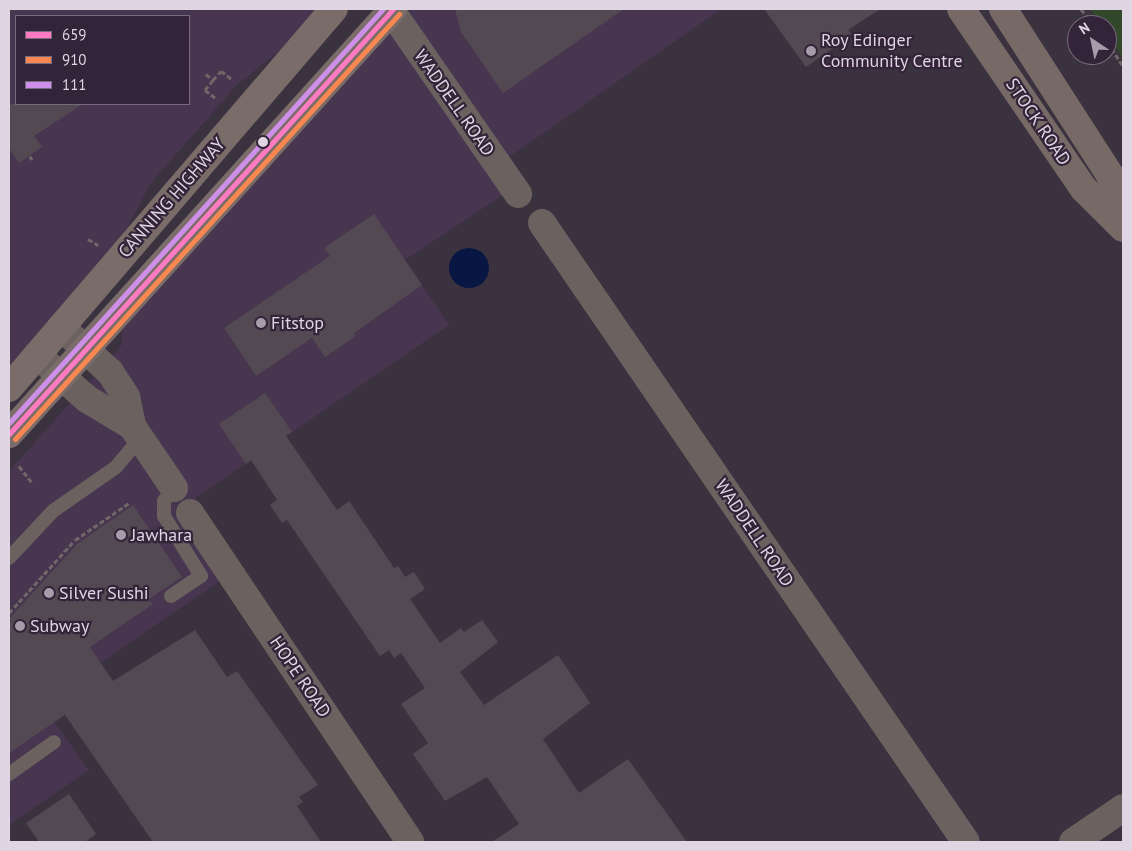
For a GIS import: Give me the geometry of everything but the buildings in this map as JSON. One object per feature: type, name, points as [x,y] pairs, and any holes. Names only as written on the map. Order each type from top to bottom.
[{"type":"highway","name":"CANNING HIGHWAY","points":[[9,388],[334,9]]},
{"type":"highway","name":"CANNING HIGHWAY","points":[[9,434],[390,10]]},
{"type":"main road","name":"STOCK ROAD","points":[[961,9],[1084,189],[1123,228]]},
{"type":"main road","name":"STOCK ROAD","points":[[1003,9],[1110,175],[1123,215]]},
{"type":"street","name":"WADDELL ROAD","points":[[390,10],[518,194]]},
{"type":"street","name":"WADDELL ROAD","points":[[542,224],[966,842]]},
{"type":"street","points":[[61,327],[110,372],[126,397],[136,432],[174,488]]},
{"type":"street","points":[[37,355],[108,414],[136,432]]},
{"type":"street","name":"HOPE ROAD","points":[[190,513],[410,842]]},
{"type":"street","points":[[1073,842],[1123,808]]},
{"type":"lane","points":[[9,558],[53,512],[116,467],[136,432]]},
{"type":"lane","points":[[171,596],[201,576],[164,516],[164,502],[174,488]]},
{"type":"lane","points":[[9,774],[54,742]]},
{"type":"path","points":[[217,99],[205,90],[213,80],[221,71],[233,80]]},
{"type":"path","points":[[206,74],[213,80]]},
{"type":"path","points":[[30,156],[32,160]]},
{"type":"path","points":[[88,239],[100,246]]},
{"type":"path","points":[[18,466],[33,484]]},
{"type":"path","points":[[9,613],[75,540],[129,503]]},
{"type":"shaded area","points":[[9,9],[317,9],[284,47],[237,85],[150,184],[127,229],[9,366]]},
{"type":"shaded area","points":[[412,9],[721,9],[486,173],[503,195],[405,260],[449,325],[175,512],[221,580],[41,704],[89,770],[9,825],[9,471],[121,346],[122,331],[132,314]]},
{"type":"green space","points":[[1090,9],[1123,9],[1123,59],[1117,50],[1117,15],[1094,15]]},
{"type":"water","points":[[473,248],[480,251],[486,257],[489,268],[488,276],[480,285],[473,288],[465,288],[458,285],[450,276],[449,264],[452,257],[461,249]]},
{"type":"transit line","name":"111","points":[[9,423],[383,9]]},
{"type":"transit line","name":"659","points":[[9,434],[393,9]]},
{"type":"transit line","name":"910","points":[[15,439],[399,14]]},
{"type":"place","name":"Roy Edinger Community Centre","points":[[811,51]]},
{"type":"place","name":"Fitstop","points":[[261,323]]},
{"type":"place","name":"Jawhara","points":[[121,535]]},
{"type":"place","name":"Silver Sushi","points":[[49,593]]},
{"type":"place","name":"Subway","points":[[20,626]]}]
